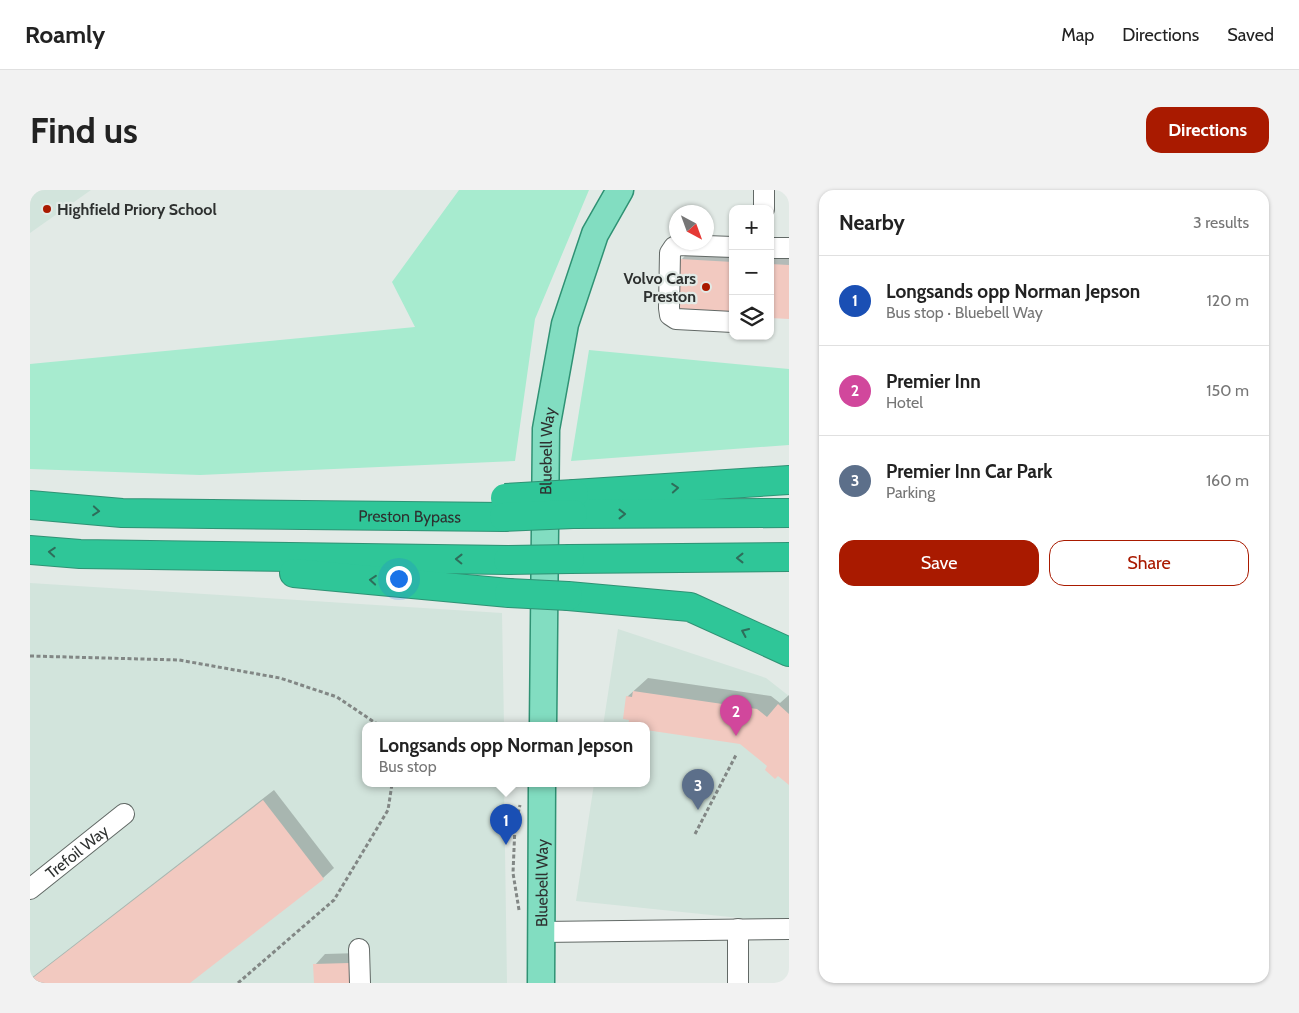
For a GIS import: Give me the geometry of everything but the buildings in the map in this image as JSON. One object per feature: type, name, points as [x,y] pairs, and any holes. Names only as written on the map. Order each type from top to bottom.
[{"type":"highway","points":[[30,505],[122,514],[505,508],[573,504],[789,480]]},
{"type":"highway","points":[[573,504],[789,513]]},
{"type":"highway","points":[[30,550],[509,593],[568,596],[690,607],[789,652]]},
{"type":"highway","points":[[80,554],[508,560],[789,557]]},
{"type":"main road","name":"Bluebell Way","points":[[543,722],[546,429],[565,324],[595,234],[620,190]]},
{"type":"main road","name":"Bluebell Way","points":[[541,983],[542,787]]},
{"type":"street","points":[[764,190],[764,205]]},
{"type":"street","points":[[729,247],[679,245],[674,247],[670,253],[668,308],[670,315],[676,319],[729,322]]},
{"type":"street","name":"Trefoil Way","points":[[30,889],[124,814]]},
{"type":"street","points":[[542,932],[789,928]]},
{"type":"street","points":[[738,929],[738,983]]},
{"type":"street","points":[[358,949],[360,983]]},
{"type":"path","points":[[30,656],[179,660],[280,678],[336,697],[374,722]]},
{"type":"path","points":[[696,834],[736,755]]},
{"type":"path","points":[[238,983],[334,900],[388,810],[392,787]]},
{"type":"shaded area","name":"Highfield Priory School","points":[[30,190],[91,190],[30,233]]},
{"type":"shaded area","points":[[30,583],[502,613],[504,722],[362,722],[362,787],[504,787],[507,983],[30,983]]},
{"type":"shaded area","points":[[618,629],[766,678],[789,696],[789,923],[576,901],[594,787],[650,787],[650,722],[604,722]]},
{"type":"green space","points":[[459,190],[589,190],[535,319],[515,461],[200,475],[30,469],[30,364],[415,327],[392,282]]},
{"type":"green space","points":[[589,350],[789,369],[789,445],[571,461]]},
{"type":"place","name":"Highfield Priory School","points":[[47,209]]},
{"type":"place","name":"Volvo Cars Preston","points":[[706,287]]},
{"type":"place","name":"Premier Inn","points":[[736,736]]},
{"type":"place","name":"Premier Inn Car Park","points":[[698,810]]},
{"type":"place","name":"Longsands opp Norman Jepson","points":[[506,845]]}]
